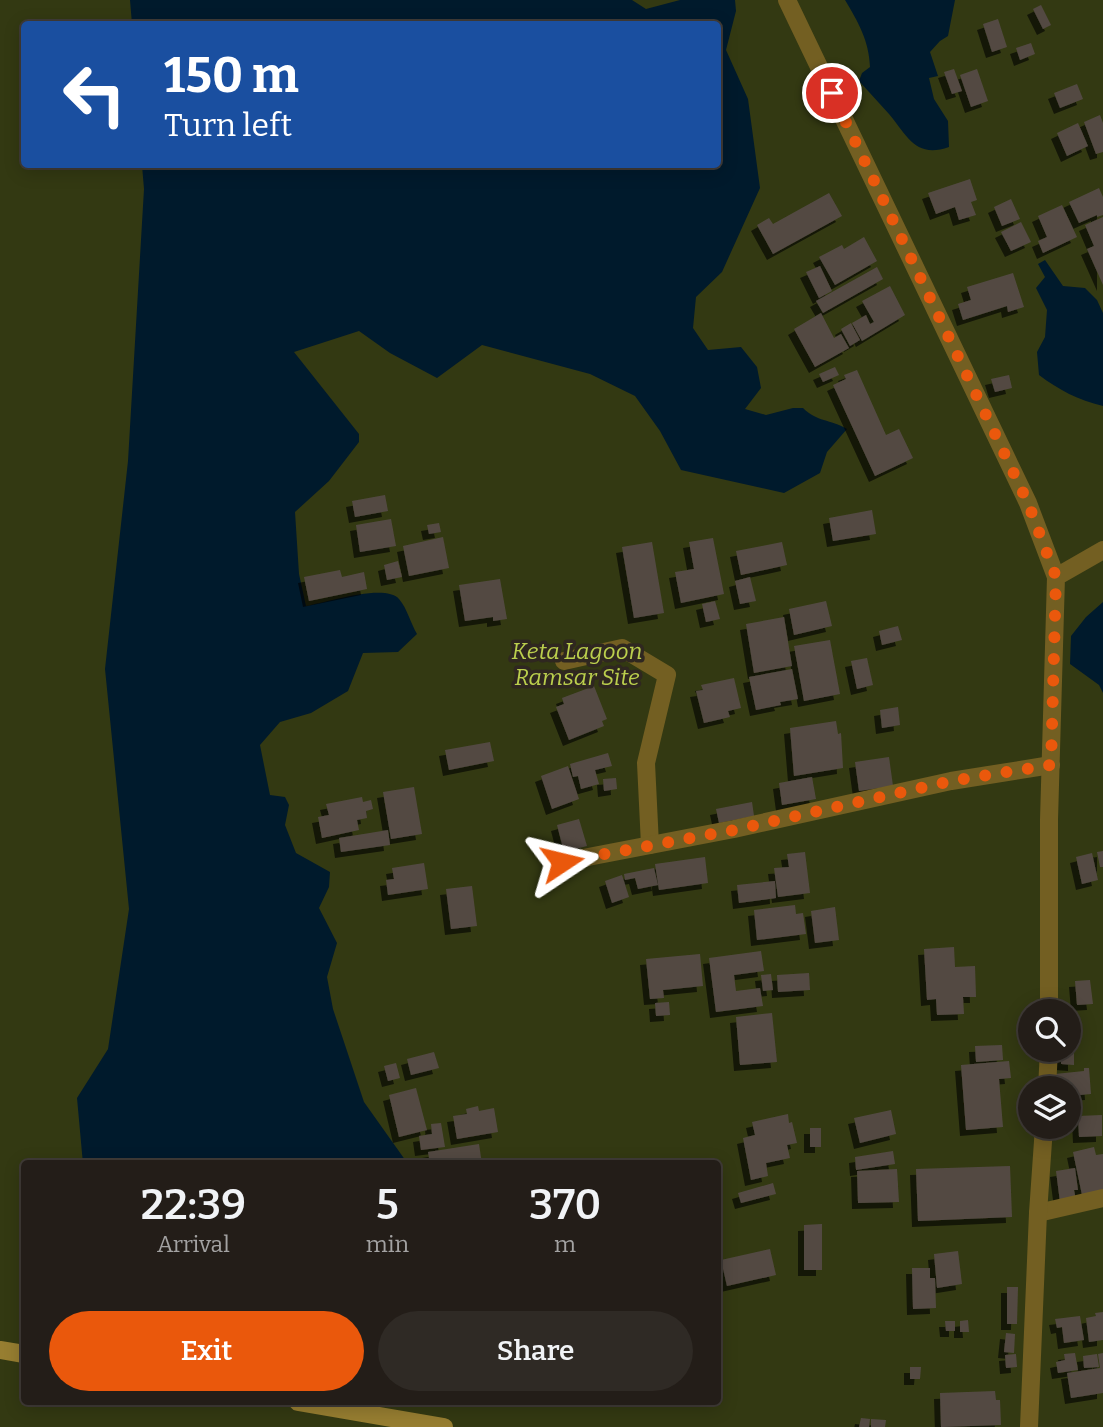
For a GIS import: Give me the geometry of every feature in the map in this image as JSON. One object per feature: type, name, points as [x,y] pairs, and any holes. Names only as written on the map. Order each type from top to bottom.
[{"type":"main road","points":[[0,1350],[21,1354]]},
{"type":"main road","points":[[316,1405],[444,1427]]},
{"type":"street","points":[[788,0],[1028,503],[1056,577],[1049,999]]},
{"type":"street","points":[[1056,577],[1103,550]]},
{"type":"street","points":[[564,661],[622,648],[667,675],[646,763],[650,845]]},
{"type":"street","points":[[562,862],[734,830],[951,781],[1051,765]]},
{"type":"street","points":[[1029,1427],[1043,1139]]},
{"type":"street","points":[[1038,1213],[1103,1198]]},
{"type":"green space","name":"Keta Lagoon Ramsar Site","points":[[0,0],[1103,0],[1103,1427],[0,1427]]},
{"type":"water","points":[[130,0],[632,0],[646,9],[680,0],[735,0],[736,11],[726,50],[748,99],[760,188],[722,272],[696,297],[693,328],[708,350],[741,347],[757,367],[761,388],[745,409],[766,415],[803,408],[813,416],[847,429],[827,452],[820,473],[784,493],[681,470],[660,431],[635,396],[590,374],[482,345],[437,378],[390,353],[359,331],[294,352],[359,434],[359,442],[329,481],[295,512],[299,574],[306,606],[368,593],[392,595],[402,603],[417,634],[398,652],[363,653],[348,691],[311,713],[280,722],[260,745],[270,795],[285,797],[289,805],[285,825],[296,853],[330,872],[329,887],[319,908],[337,943],[327,977],[333,1009],[364,1102],[405,1160],[83,1160],[77,1098],[108,1049],[129,909],[105,669],[128,461],[144,189],[142,168],[721,168],[721,21],[132,21]]},
{"type":"water","points":[[845,0],[955,0],[948,36],[930,52],[938,76],[929,78],[934,99],[948,121],[949,147],[928,150],[913,143],[859,81],[862,73],[870,67],[869,57],[862,32]]},
{"type":"water","points":[[1045,260],[1063,286],[1085,288],[1097,300],[1103,313],[1103,406],[1069,394],[1039,375],[1037,352],[1045,337],[1047,310],[1036,288],[1045,277],[1038,264]]},
{"type":"water","points":[[1103,602],[1103,693],[1099,685],[1070,664],[1071,636]]},
{"type":"building","points":[[1041,5],[1051,25],[1043,29],[1033,9]]},
{"type":"building","points":[[998,19],[1007,47],[992,52],[983,24]]},
{"type":"building","points":[[1031,43],[1035,54],[1020,60],[1016,48]]},
{"type":"building","points":[[954,69],[962,91],[952,94],[944,72]]},
{"type":"building","points":[[977,69],[988,101],[971,107],[960,75]]},
{"type":"building","points":[[1077,84],[1083,99],[1060,108],[1054,93]]},
{"type":"building","points":[[1100,115],[1103,123],[1103,152],[1096,154],[1084,122]]},
{"type":"building","points":[[1078,123],[1088,146],[1067,156],[1057,133]]},
{"type":"building","points":[[970,179],[977,200],[971,202],[976,215],[959,220],[955,207],[936,214],[928,193]]},
{"type":"building","points":[[1099,188],[1103,197],[1103,215],[1079,223],[1069,202]]},
{"type":"building","points":[[829,193],[842,216],[773,254],[757,225],[769,218],[773,224]]},
{"type":"building","points":[[1011,199],[1020,219],[1002,226],[994,207]]},
{"type":"building","points":[[1062,205],[1077,237],[1043,253],[1038,241],[1047,237],[1038,216]]},
{"type":"building","points":[[1103,217],[1103,285],[1087,249],[1094,246],[1085,225]]},
{"type":"building","points":[[1021,222],[1031,242],[1011,251],[1001,232]]},
{"type":"building","points":[[864,237],[877,261],[835,285],[819,257],[842,245],[844,249]]},
{"type":"building","points":[[820,266],[832,291],[819,298],[806,272]]},
{"type":"building","points":[[877,267],[883,279],[823,313],[816,301]]},
{"type":"building","points":[[1013,273],[1024,307],[1008,312],[1007,306],[963,320],[958,304],[971,300],[967,287]]},
{"type":"building","points":[[890,286],[905,315],[862,341],[852,323],[866,315],[870,324],[874,322],[862,301]]},
{"type":"building","points":[[821,313],[834,338],[841,334],[849,348],[815,367],[794,329]]},
{"type":"building","points":[[851,323],[860,340],[850,346],[841,329]]},
{"type":"building","points":[[835,367],[839,375],[823,382],[819,374]]},
{"type":"building","points":[[857,370],[886,435],[899,429],[913,458],[875,476],[833,385],[846,379],[844,375]]},
{"type":"building","points":[[1009,375],[1012,388],[995,392],[991,379]]},
{"type":"building","points":[[385,495],[388,511],[355,517],[352,501]]},
{"type":"building","points":[[872,510],[876,534],[833,541],[829,518]]},
{"type":"building","points":[[391,519],[396,546],[360,552],[356,525]]},
{"type":"building","points":[[439,523],[441,532],[429,534],[427,525]]},
{"type":"building","points":[[443,537],[449,568],[409,576],[403,546]]},
{"type":"building","points":[[713,538],[724,594],[681,603],[675,572],[694,569],[689,542]]},
{"type":"building","points":[[652,542],[664,613],[634,618],[622,547]]},
{"type":"building","points":[[782,542],[787,565],[741,575],[736,551]]},
{"type":"building","points":[[398,561],[402,577],[387,580],[384,565]]},
{"type":"building","points":[[340,570],[342,577],[364,572],[367,589],[309,601],[304,577]]},
{"type":"building","points":[[750,577],[756,601],[740,604],[735,581]]},
{"type":"building","points":[[500,579],[507,619],[493,621],[493,617],[465,621],[459,585]]},
{"type":"building","points":[[715,601],[720,619],[706,622],[702,604]]},
{"type":"building","points":[[826,601],[832,626],[794,635],[789,609]]},
{"type":"building","points":[[784,617],[792,666],[754,673],[746,624]]},
{"type":"building","points":[[898,626],[902,640],[882,645],[879,631]]},
{"type":"building","points":[[830,640],[840,694],[804,701],[794,646]]},
{"type":"building","points":[[867,658],[873,685],[857,689],[851,661]]},
{"type":"building","points":[[792,669],[798,699],[756,710],[749,677]]},
{"type":"building","points":[[734,678],[741,708],[728,711],[730,717],[704,723],[696,691],[703,690],[701,685]]},
{"type":"building","points":[[594,686],[607,719],[602,721],[604,726],[569,740],[556,707],[564,704],[562,698]]},
{"type":"building","points":[[898,707],[900,725],[882,728],[880,710]]},
{"type":"building","points":[[836,721],[838,734],[841,733],[843,768],[794,776],[790,728]]},
{"type":"building","points":[[490,742],[494,761],[449,770],[445,750]]},
{"type":"building","points":[[608,753],[612,766],[595,770],[599,784],[581,789],[578,776],[573,777],[570,764]]},
{"type":"building","points":[[889,757],[893,786],[859,791],[855,762]]},
{"type":"building","points":[[568,766],[579,799],[552,809],[541,776]]},
{"type":"building","points":[[812,777],[816,799],[782,805],[779,783]]},
{"type":"building","points":[[616,778],[617,789],[604,791],[603,779]]},
{"type":"building","points":[[414,787],[422,834],[391,839],[383,792]]},
{"type":"building","points":[[362,797],[363,802],[371,800],[373,809],[366,811],[367,818],[357,820],[359,830],[322,838],[318,817],[329,815],[326,804]]},
{"type":"building","points":[[752,802],[754,816],[719,823],[716,809]]},
{"type":"building","points":[[579,819],[587,846],[564,852],[557,825]]},
{"type":"building","points":[[388,830],[390,845],[341,852],[339,838]]},
{"type":"building","points":[[1103,851],[1103,867],[1100,867],[1097,852]]},
{"type":"building","points":[[805,852],[810,893],[778,897],[774,868],[789,867],[787,854]]},
{"type":"building","points":[[1092,853],[1098,880],[1082,884],[1076,857]]},
{"type":"building","points":[[705,857],[708,883],[659,890],[655,864]]},
{"type":"building","points":[[424,863],[428,889],[388,895],[386,880],[394,879],[392,868]]},
{"type":"building","points":[[654,868],[658,885],[638,889],[635,878],[625,880],[624,874]]},
{"type":"building","points":[[622,875],[629,897],[612,903],[605,881]]},
{"type":"building","points":[[775,881],[776,898],[739,903],[737,885]]},
{"type":"building","points":[[472,886],[477,926],[451,929],[446,889]]},
{"type":"building","points":[[795,905],[796,914],[803,913],[806,934],[757,940],[754,910]]},
{"type":"building","points":[[835,907],[839,940],[815,943],[811,911]]},
{"type":"building","points":[[954,947],[955,967],[975,966],[976,997],[963,997],[964,1014],[937,1015],[936,999],[927,1000],[924,949]]},
{"type":"building","points":[[761,951],[764,971],[734,975],[736,991],[760,988],[763,1006],[716,1012],[709,958]]},
{"type":"building","points":[[700,954],[703,986],[663,990],[664,998],[650,999],[646,959]]},
{"type":"building","points":[[809,973],[810,990],[778,992],[777,975]]},
{"type":"building","points":[[771,974],[773,990],[763,991],[761,975]]},
{"type":"building","points":[[1090,980],[1093,1004],[1081,1005],[1081,999],[1076,999],[1075,981]]},
{"type":"building","points":[[669,1002],[670,1015],[656,1016],[655,1003]]},
{"type":"building","points":[[772,1013],[777,1062],[740,1065],[736,1017]]},
{"type":"building","points":[[1002,1045],[1003,1060],[976,1062],[975,1046]]},
{"type":"building","points":[[434,1052],[439,1068],[411,1075],[407,1059]]},
{"type":"building","points":[[1009,1061],[1011,1078],[999,1079],[1003,1127],[966,1130],[961,1065]]},
{"type":"building","points":[[1061,1062],[1074,1062],[1074,1065]]},
{"type":"building","points":[[396,1063],[400,1078],[388,1081],[384,1066]]},
{"type":"building","points":[[1084,1068],[1089,1068],[1091,1094],[1081,1095],[1081,1076],[1055,1074],[1084,1071]]},
{"type":"building","points":[[416,1088],[427,1130],[399,1137],[389,1095]]},
{"type":"building","points":[[478,1106],[479,1111],[494,1108],[498,1132],[457,1139],[453,1116],[467,1114],[466,1109]]},
{"type":"building","points":[[891,1110],[896,1134],[860,1143],[854,1118]]},
{"type":"building","points":[[788,1114],[797,1143],[787,1145],[790,1158],[766,1163],[768,1176],[751,1180],[743,1138],[755,1135],[752,1122]]},
{"type":"building","points":[[1102,1115],[1102,1136],[1081,1137],[1081,1116]]},
{"type":"building","points":[[441,1123],[445,1147],[421,1150],[419,1136],[432,1134],[431,1124]]},
{"type":"building","points":[[810,1128],[821,1128],[821,1147],[810,1147]]},
{"type":"building","points":[[479,1144],[481,1160],[429,1160],[428,1152]]},
{"type":"building","points":[[1094,1147],[1096,1155],[1103,1154],[1103,1191],[1082,1195],[1073,1152]]},
{"type":"building","points":[[893,1151],[895,1164],[856,1170],[855,1157]]},
{"type":"building","points":[[1010,1166],[1012,1217],[918,1221],[916,1169]]},
{"type":"building","points":[[1075,1168],[1078,1190],[1074,1190],[1076,1200],[1060,1202],[1056,1171]]},
{"type":"building","points":[[897,1169],[899,1202],[858,1203],[857,1171]]},
{"type":"building","points":[[773,1183],[776,1194],[741,1203],[738,1193]]},
{"type":"building","points":[[822,1224],[822,1270],[804,1270],[804,1225]]},
{"type":"building","points":[[770,1249],[776,1275],[727,1286],[721,1260]]},
{"type":"building","points":[[958,1251],[962,1284],[937,1288],[934,1254]]},
{"type":"building","points":[[912,1268],[930,1268],[930,1278],[935,1278],[936,1308],[913,1309]]},
{"type":"building","points":[[1007,1287],[1018,1287],[1017,1324],[1007,1324]]},
{"type":"building","points":[[1103,1312],[1103,1340],[1089,1342],[1086,1318]]},
{"type":"building","points":[[1080,1316],[1084,1340],[1064,1343],[1062,1327],[1057,1328],[1055,1319]]},
{"type":"building","points":[[968,1320],[969,1332],[960,1332],[960,1321]]},
{"type":"building","points":[[945,1321],[955,1321],[955,1331],[946,1331]]},
{"type":"building","points":[[1006,1333],[1015,1334],[1014,1353],[1004,1352]]},
{"type":"building","points":[[1075,1353],[1078,1370],[1058,1373],[1056,1362],[1065,1360],[1064,1354]]},
{"type":"building","points":[[1103,1353],[1103,1393],[1071,1398],[1067,1373],[1100,1368],[1098,1354]]},
{"type":"building","points":[[1016,1354],[1017,1367],[1006,1368],[1005,1355]]},
{"type":"building","points":[[1097,1354],[1099,1367],[1084,1368],[1083,1356]]},
{"type":"building","points":[[910,1367],[921,1367],[920,1379],[910,1379]]},
{"type":"building","points":[[995,1391],[996,1400],[1000,1400],[1001,1425],[941,1427],[940,1393]]},
{"type":"building","points":[[861,1418],[870,1419],[869,1427],[859,1427]]},
{"type":"building","points":[[871,1419],[886,1420],[885,1427],[871,1427]]},
{"type":"route","points":[[562,862],[734,830],[951,781],[1051,765],[1056,577],[1028,503],[832,93]]}]
